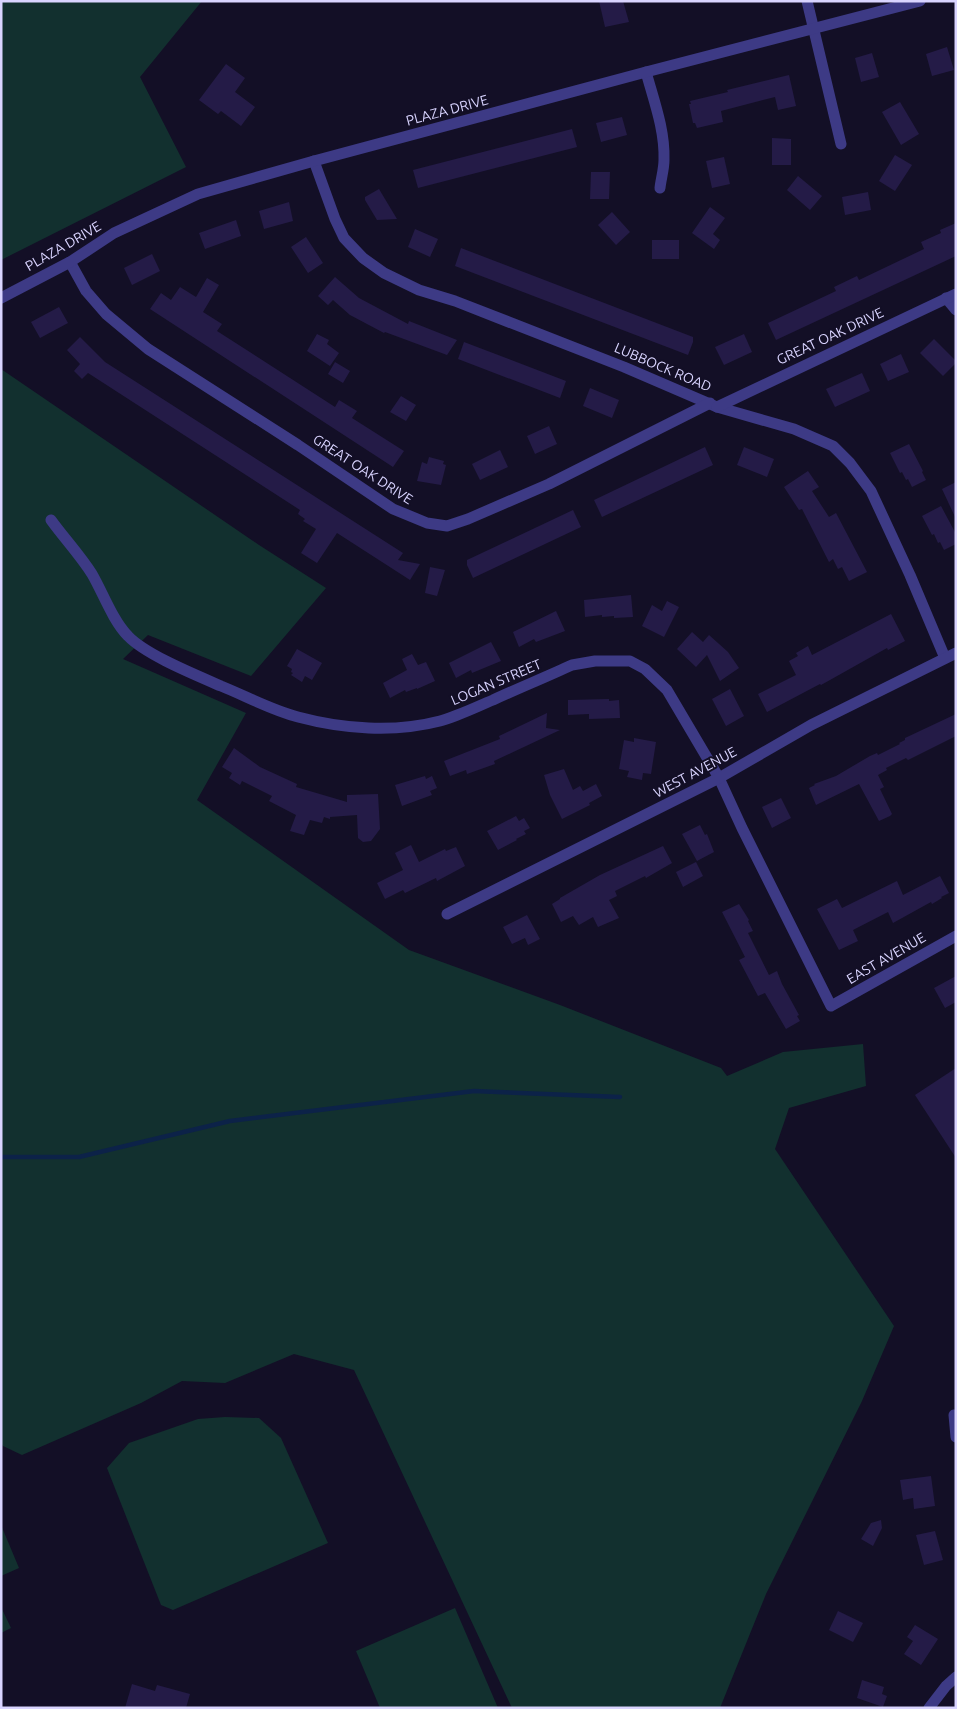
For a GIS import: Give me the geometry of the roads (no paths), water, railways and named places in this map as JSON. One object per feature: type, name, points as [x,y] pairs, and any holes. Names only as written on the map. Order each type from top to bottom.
[{"type":"street","points":[[807,1],[841,144]]},
{"type":"street","name":"PLAZA DRIVE","points":[[1,298],[70,262],[114,233],[198,194],[646,72],[920,1]]},
{"type":"street","points":[[646,72],[662,130],[664,145],[664,162],[660,188]]},
{"type":"street","name":"LUBBOCK ROAD","points":[[314,161],[344,238],[363,258],[379,270],[419,290],[455,301],[624,366],[714,405],[812,436],[833,446],[845,457],[871,491],[910,576],[951,655]]},
{"type":"street","name":"GREAT OAK DRIVE","points":[[70,262],[86,291],[106,314],[148,349],[394,509],[427,523],[447,526],[468,519],[549,484],[714,405],[951,296]]},
{"type":"street","points":[[951,296],[956,310]]},
{"type":"street","name":"LOGAN STREET","points":[[51,520],[90,572],[118,624],[129,638],[145,650],[161,658],[296,717],[366,727],[403,728],[441,721],[583,662],[630,661],[645,669],[667,690],[719,778],[831,1006]]},
{"type":"street","name":"WEST AVENUE","points":[[447,914],[719,778],[811,725],[951,655]]},
{"type":"street","name":"EAST AVENUE","points":[[831,1006],[956,936]]},
{"type":"street","points":[[954,1415],[956,1437]]},
{"type":"street","points":[[929,1708],[946,1686],[956,1677]]},
{"type":"waterway","points":[[1,1157],[79,1157],[230,1121],[474,1091],[620,1097]]}]
